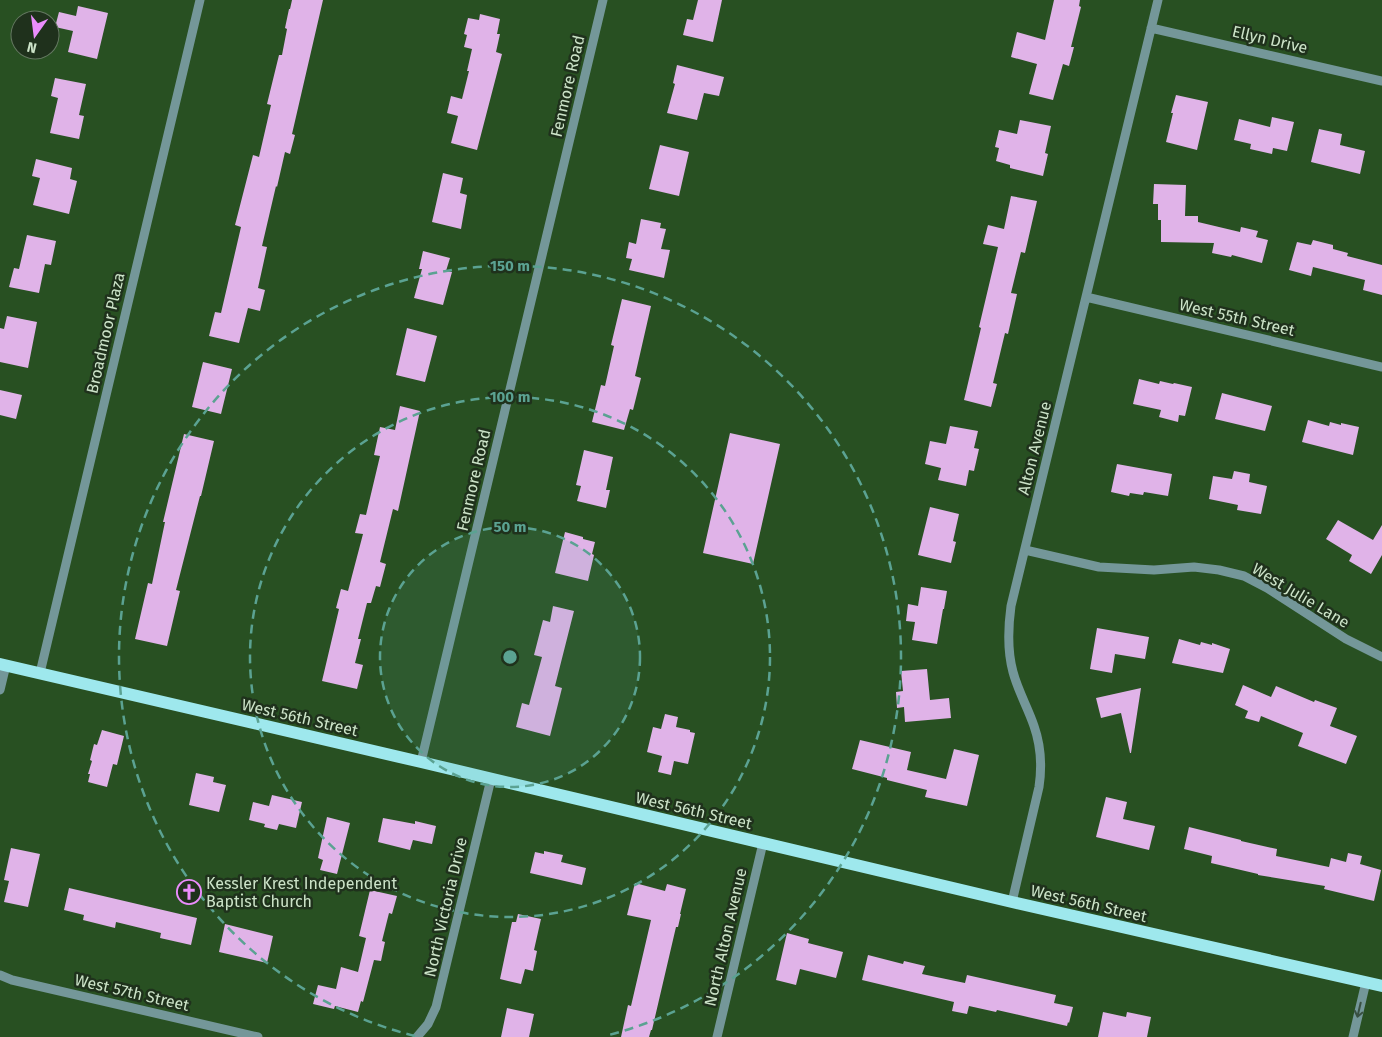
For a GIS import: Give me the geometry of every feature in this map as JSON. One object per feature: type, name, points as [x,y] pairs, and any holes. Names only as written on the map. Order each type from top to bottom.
[{"type":"main road","name":"West 56th Street","points":[[3,665],[491,778],[1012,902],[1382,986]]},
{"type":"street","name":"Broadmoor Plaza","points":[[40,673],[200,0]]},
{"type":"street","name":"Fenmore Road","points":[[421,762],[603,0]]},
{"type":"street","name":"Alton Avenue","points":[[1012,902],[1041,771],[1036,731],[1013,673],[1009,647],[1011,606],[1158,0]]},
{"type":"street","name":"Ellyn Drive","points":[[1151,28],[1382,80]]},
{"type":"street","name":"West 55th Street","points":[[1086,297],[1382,367]]},
{"type":"street","name":"West Julie Lane","points":[[1025,550],[1099,567],[1154,570],[1194,567],[1244,576],[1267,588],[1346,639],[1382,656]]},
{"type":"street","points":[[0,690],[3,665]]},
{"type":"street","name":"North Victoria Drive","points":[[416,1037],[428,1024],[436,1006],[491,778]]},
{"type":"street","name":"North Alton Avenue","points":[[717,1037],[763,843]]},
{"type":"street","name":"West 57th Street","points":[[0,974],[12,980],[258,1037]]},
{"type":"street","points":[[1353,1037],[1366,982]]},
{"type":"building","points":[[292,0],[323,0],[292,134],[295,135],[290,154],[285,152],[262,246],[267,247],[258,288],[265,290],[260,311],[248,308],[239,343],[209,336],[215,312],[221,313],[241,227],[235,225],[253,155],[259,157],[271,105],[267,104],[279,55],[282,55],[287,29],[285,28]]},
{"type":"building","points":[[698,0],[722,0],[713,42],[683,35],[687,19],[693,20]]},
{"type":"building","points":[[1054,0],[1080,0],[1079,6],[1081,7],[1071,47],[1074,47],[1069,66],[1063,64],[1053,100],[1029,94],[1037,64],[1011,57],[1017,32],[1045,40]]},
{"type":"building","points":[[78,6],[108,13],[97,59],[68,52],[73,31],[60,28],[60,12],[76,16]]},
{"type":"building","points":[[480,14],[500,19],[497,34],[500,34],[496,52],[502,54],[477,150],[451,143],[458,116],[447,113],[451,96],[462,99],[469,71],[467,71],[472,49],[464,47],[467,35],[464,34],[468,18],[479,20]]},
{"type":"building","points":[[677,65],[724,77],[719,96],[704,93],[697,120],[667,113],[675,84],[673,83]]},
{"type":"building","points":[[55,78],[86,84],[79,115],[84,116],[79,139],[50,133],[58,98],[51,96]]},
{"type":"building","points":[[1176,95],[1208,102],[1197,150],[1166,142]]},
{"type":"building","points":[[1272,117],[1294,122],[1287,151],[1273,148],[1272,154],[1250,149],[1251,144],[1234,140],[1239,119],[1270,127]]},
{"type":"building","points":[[1020,120],[1051,126],[1045,153],[1048,154],[1043,176],[1010,168],[1010,165],[996,161],[999,148],[995,147],[999,130],[1017,134]]},
{"type":"building","points":[[1319,129],[1342,134],[1340,145],[1365,151],[1360,174],[1311,162]]},
{"type":"building","points":[[660,145],[689,152],[679,196],[649,189]]},
{"type":"building","points":[[36,159],[72,168],[70,179],[77,181],[69,214],[33,205],[40,178],[32,176]]},
{"type":"building","points":[[443,173],[463,178],[460,193],[467,195],[461,229],[432,222]]},
{"type":"building","points":[[1154,184],[1186,185],[1185,216],[1198,216],[1198,222],[1240,232],[1241,227],[1258,231],[1256,237],[1268,240],[1262,263],[1232,255],[1231,257],[1212,253],[1214,243],[1161,242],[1161,220],[1158,220],[1158,204],[1153,204]]},
{"type":"building","points":[[1011,196],[1037,201],[1025,253],[1021,252],[1011,293],[1017,294],[1008,334],[1005,333],[993,383],[997,384],[991,407],[964,400],[998,247],[983,244],[988,225],[1004,229]]},
{"type":"building","points":[[641,219],[661,223],[660,228],[666,229],[661,249],[670,250],[664,278],[629,270],[632,259],[626,258],[629,242],[636,244]]},
{"type":"building","points":[[27,235],[56,241],[51,265],[45,264],[39,293],[9,287],[14,268],[19,269]]},
{"type":"building","points":[[1313,240],[1333,245],[1333,249],[1348,253],[1347,256],[1382,265],[1382,295],[1363,290],[1365,280],[1313,267],[1311,276],[1289,270],[1297,242],[1311,245]]},
{"type":"building","points":[[423,251],[450,258],[446,271],[452,272],[443,305],[414,298],[422,269],[419,269]]},
{"type":"building","points":[[622,299],[651,306],[635,376],[641,378],[633,410],[630,409],[624,430],[592,422],[601,385],[605,386],[614,346],[611,345]]},
{"type":"building","points":[[7,316],[37,322],[28,368],[0,362],[0,328],[4,329]]},
{"type":"building","points":[[407,328],[437,336],[425,382],[396,375]]},
{"type":"building","points":[[203,362],[232,369],[221,414],[192,407]]},
{"type":"building","points":[[1139,379],[1159,384],[1160,381],[1192,387],[1185,416],[1179,415],[1178,422],[1159,417],[1161,410],[1133,404]]},
{"type":"building","points":[[0,390],[22,395],[16,419],[0,415]]},
{"type":"building","points":[[1222,393],[1272,406],[1265,431],[1215,419]]},
{"type":"building","points":[[400,406],[420,411],[398,511],[393,509],[380,562],[386,564],[380,587],[376,586],[371,603],[367,603],[358,639],[361,639],[355,663],[363,665],[357,689],[322,681],[339,609],[336,608],[341,589],[348,591],[363,534],[355,533],[360,514],[366,515],[380,456],[374,455],[380,427],[395,430]]},
{"type":"building","points":[[1308,420],[1329,426],[1330,422],[1359,427],[1353,455],[1302,442]]},
{"type":"building","points":[[950,426],[978,431],[974,448],[979,449],[974,471],[969,470],[966,486],[938,480],[941,468],[925,464],[930,441],[946,444]]},
{"type":"building","points":[[730,433],[780,444],[753,564],[703,553]]},
{"type":"building","points":[[184,434],[214,441],[176,590],[180,591],[167,646],[135,639],[148,583],[152,584],[165,522],[163,522]]},
{"type":"building","points":[[584,450],[613,457],[606,490],[610,490],[606,508],[577,501],[581,486],[576,485]]},
{"type":"building","points":[[1117,464],[1172,474],[1168,496],[1144,492],[1143,495],[1130,493],[1129,496],[1111,492]]},
{"type":"building","points":[[1234,471],[1250,474],[1249,482],[1267,486],[1261,514],[1237,510],[1238,505],[1209,499],[1213,476],[1232,479]]},
{"type":"building","points":[[930,507],[959,514],[953,541],[956,542],[951,563],[918,555]]},
{"type":"building","points":[[1338,520],[1373,540],[1382,525],[1382,555],[1371,574],[1349,561],[1352,555],[1326,539]]},
{"type":"building","points":[[565,532],[595,542],[588,581],[555,573]]},
{"type":"building","points":[[921,587],[947,591],[937,644],[912,640],[915,622],[906,621],[908,604],[918,606]]},
{"type":"building","points":[[553,606],[574,611],[555,686],[562,688],[550,736],[516,727],[522,703],[529,705],[542,657],[534,655],[543,620],[550,622]]},
{"type":"building","points":[[1097,628],[1149,637],[1145,659],[1115,654],[1112,673],[1090,669]]},
{"type":"building","points":[[1179,639],[1200,645],[1201,642],[1212,645],[1212,643],[1230,649],[1223,673],[1172,663]]},
{"type":"building","points":[[927,669],[930,700],[949,698],[951,718],[905,722],[904,707],[897,708],[896,692],[903,691],[901,671]]},
{"type":"building","points":[[1243,685],[1271,697],[1276,686],[1314,702],[1315,700],[1337,708],[1330,726],[1357,736],[1346,764],[1298,746],[1303,733],[1261,716],[1259,722],[1245,718],[1248,711],[1235,705]]},
{"type":"building","points":[[1141,688],[1130,753],[1121,713],[1101,718],[1096,698]]},
{"type":"building","points":[[665,714],[678,717],[676,727],[695,733],[688,764],[674,761],[671,775],[658,772],[662,756],[647,752],[653,727],[661,729]]},
{"type":"building","points":[[102,730],[124,736],[117,765],[113,764],[107,787],[88,782],[94,744],[97,745]]},
{"type":"building","points":[[860,740],[911,752],[907,770],[946,779],[954,749],[979,755],[967,806],[925,797],[927,790],[852,769]]},
{"type":"building","points":[[196,773],[214,777],[213,782],[226,785],[219,812],[189,805]]},
{"type":"building","points":[[272,795],[302,802],[296,828],[279,824],[277,830],[264,827],[265,824],[249,820],[253,802],[269,806]]},
{"type":"building","points":[[1106,797],[1127,802],[1123,819],[1155,826],[1149,850],[1096,837]]},
{"type":"building","points":[[327,817],[350,823],[337,874],[320,870],[323,860],[318,858]]},
{"type":"building","points":[[383,818],[415,824],[415,821],[436,826],[432,844],[413,840],[410,850],[378,842]]},
{"type":"building","points":[[1189,827],[1277,849],[1276,856],[1329,867],[1331,858],[1346,862],[1348,853],[1362,856],[1360,864],[1381,870],[1374,901],[1324,889],[1325,886],[1258,875],[1211,863],[1212,856],[1184,849]]},
{"type":"building","points":[[11,848],[40,854],[28,907],[4,902],[9,881],[4,880]]},
{"type":"building","points":[[544,851],[563,855],[561,862],[586,868],[582,885],[530,873],[535,852],[544,854]]},
{"type":"building","points":[[635,883],[665,891],[667,884],[686,889],[649,1037],[621,1037],[628,1005],[631,1006],[651,920],[627,915]]},
{"type":"building","points":[[69,888],[197,918],[191,945],[160,938],[161,933],[116,922],[115,928],[83,920],[84,915],[64,910]]},
{"type":"building","points":[[370,890],[397,896],[392,914],[389,913],[382,941],[385,942],[381,961],[374,960],[363,1002],[361,1001],[358,1012],[335,1006],[334,1009],[313,1004],[318,985],[336,989],[341,967],[358,972],[366,938],[359,936]]},
{"type":"building","points":[[518,914],[541,919],[534,950],[537,951],[533,971],[525,969],[521,984],[500,979],[512,922],[516,922]]},
{"type":"building","points":[[225,924],[273,936],[267,963],[219,952]]},
{"type":"building","points":[[787,933],[809,939],[808,943],[843,952],[836,978],[800,969],[796,985],[776,980]]},
{"type":"building","points":[[868,955],[903,964],[904,961],[925,966],[922,974],[965,983],[967,975],[1056,995],[1054,1003],[1073,1007],[1069,1023],[1067,1026],[997,1010],[996,1012],[969,1006],[967,1014],[952,1011],[954,1002],[862,980]]},
{"type":"building","points":[[507,1008],[534,1014],[529,1037],[501,1037]]},
{"type":"building","points":[[1103,1012],[1126,1017],[1127,1012],[1151,1017],[1147,1037],[1098,1037]]},
{"type":"place","name":"Kessler Krest Independent Baptist Church","points":[[189,892]]}]
